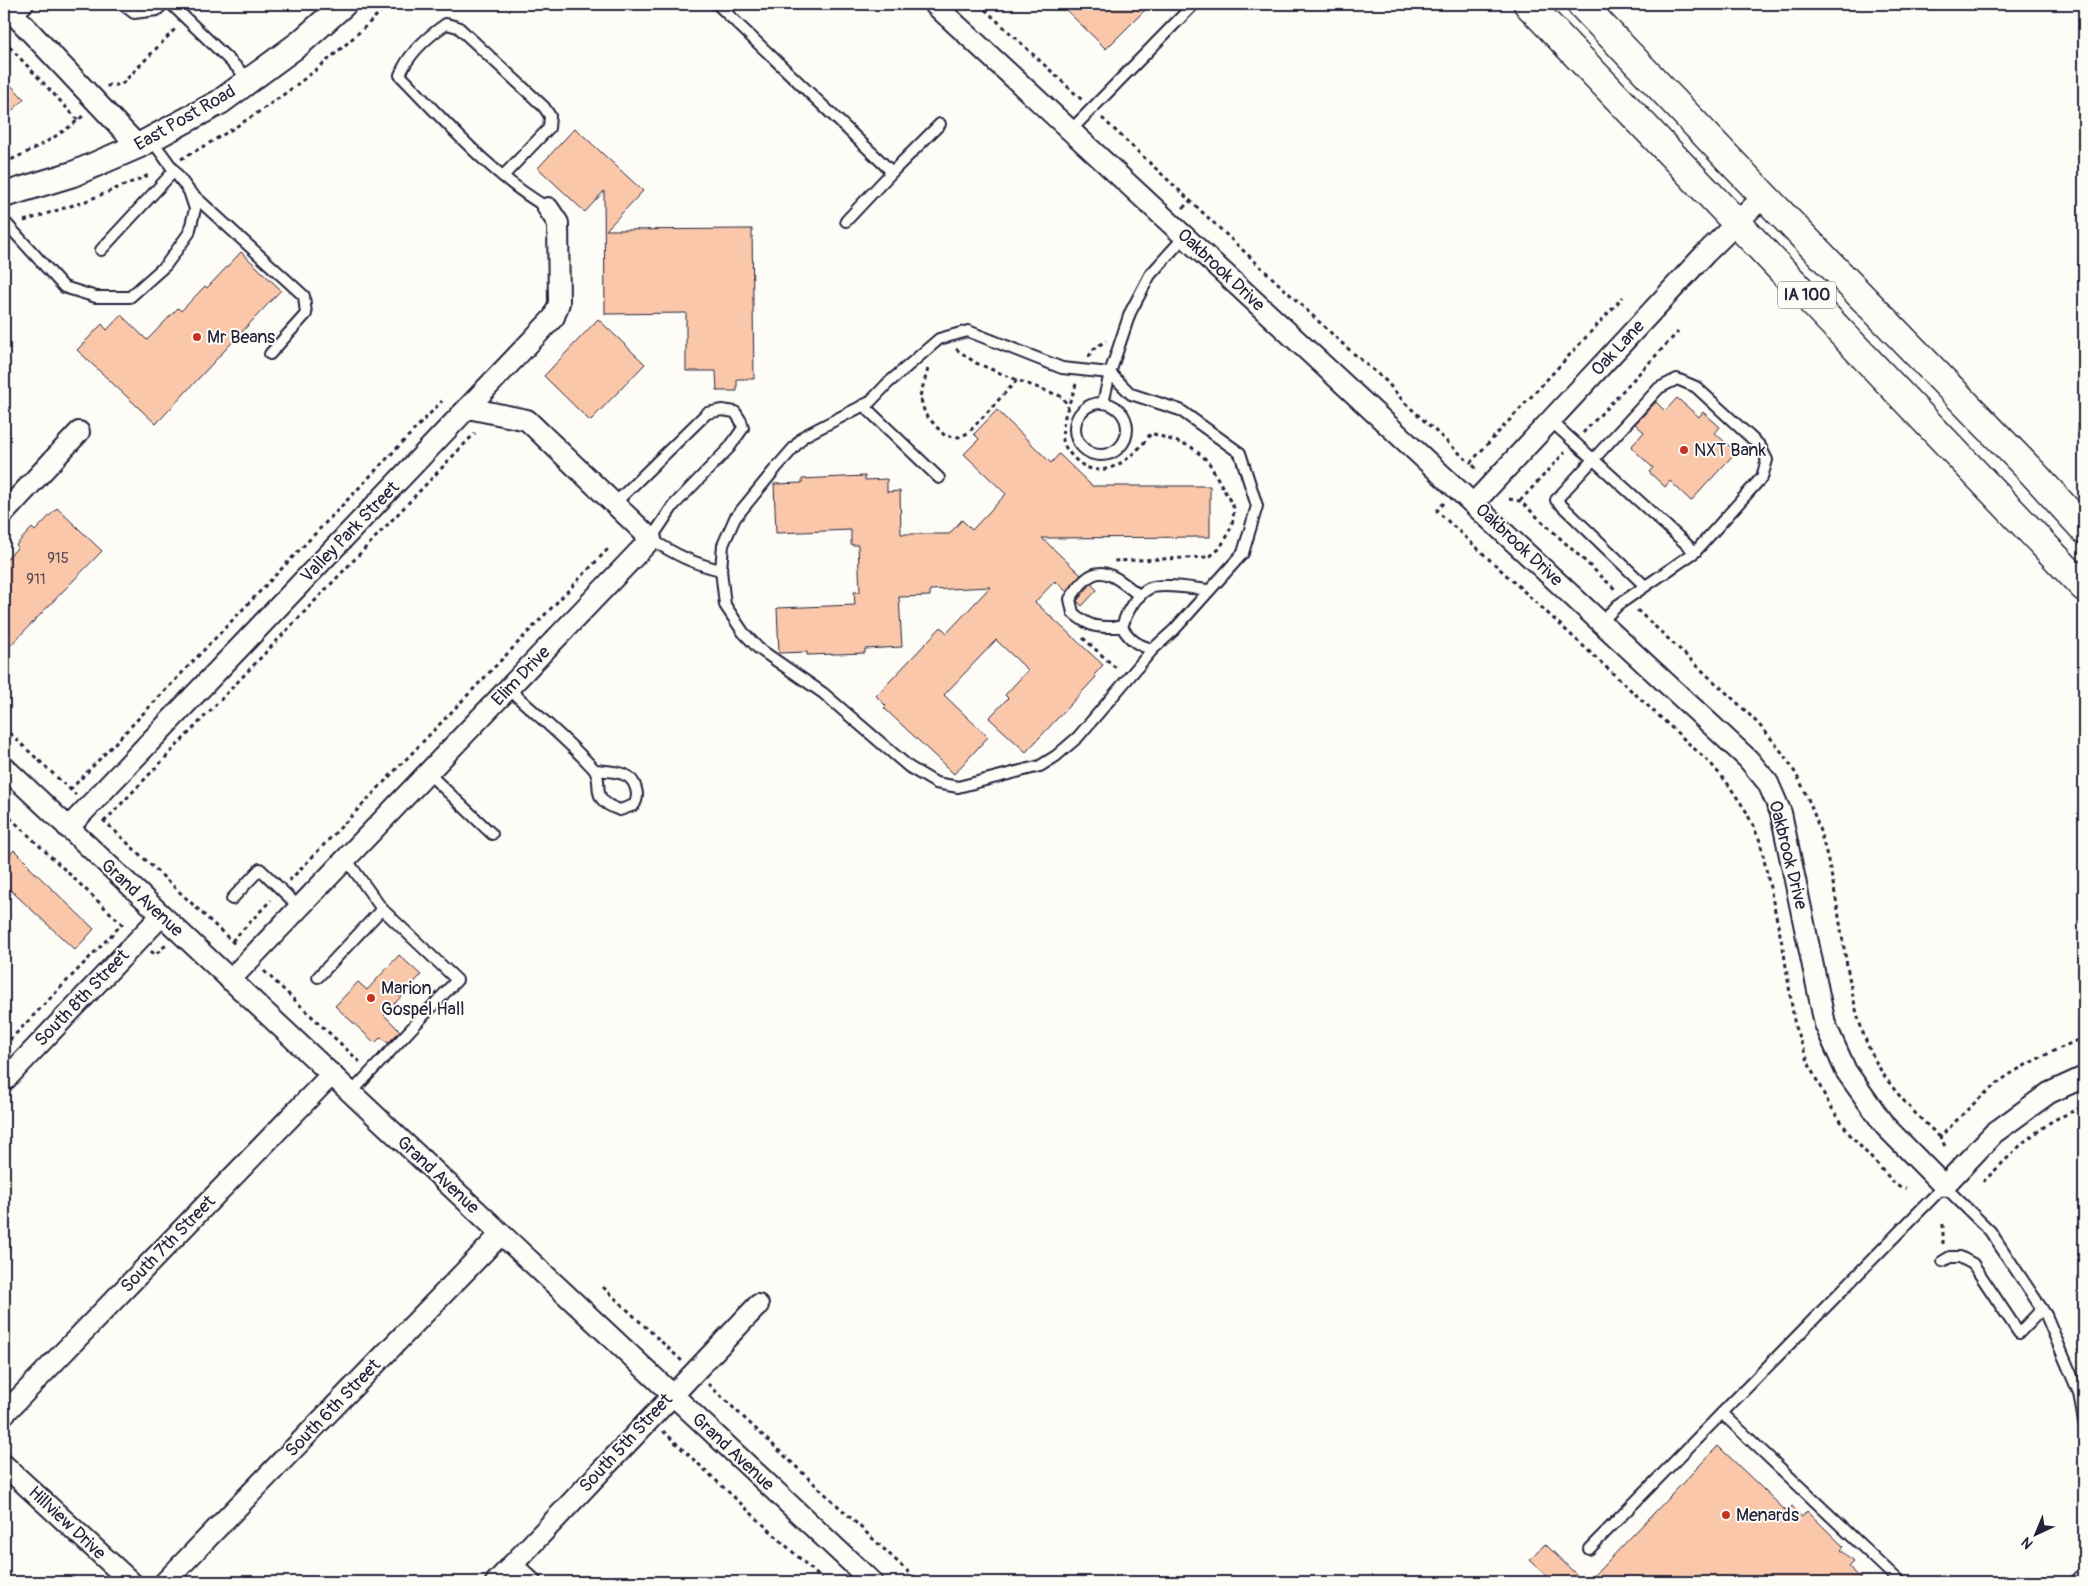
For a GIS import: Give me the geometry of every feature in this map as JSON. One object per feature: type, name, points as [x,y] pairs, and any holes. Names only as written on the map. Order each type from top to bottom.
[{"type":"highway","name":"IA 100","points":[[1528,4],[2084,587]]},
{"type":"highway","name":"IA 100","points":[[1581,4],[2032,472],[2084,529]]},
{"type":"street","name":"East Post Road","points":[[4,195],[74,174],[145,143],[220,102],[300,43],[344,4]]},
{"type":"street","name":"Oakbrook Drive","points":[[934,4],[1748,759],[1768,783],[1781,813],[1825,1024],[1846,1071],[1885,1126],[1944,1186]]},
{"type":"street","points":[[12,8],[145,143]]},
{"type":"street","name":"Oak Lane","points":[[1474,503],[1705,254],[1764,196]]},
{"type":"street","name":"Valley Park Street","points":[[68,828],[554,317],[559,303],[558,223],[548,208]]},
{"type":"street","points":[[468,408],[527,420],[651,539]]},
{"type":"street","points":[[4,513],[79,432]]},
{"type":"street","name":"Elim Drive","points":[[230,980],[651,539]]},
{"type":"street","name":"Grand Avenue","points":[[4,768],[872,1582]]},
{"type":"street","name":"South 8th Street","points":[[4,1080],[161,916]]},
{"type":"street","name":"South 7th Street","points":[[4,1414],[332,1074]]},
{"type":"street","points":[[1944,1186],[1994,1133],[2049,1093],[2084,1076]]},
{"type":"street","name":"South 6th Street","points":[[165,1582],[501,1234]]},
{"type":"street","name":"South 5th Street","points":[[496,1582],[758,1305]]},
{"type":"street","name":"Hillview Drive","points":[[4,1465],[131,1582]]},
{"type":"street","points":[[512,1566],[530,1582]]},
{"type":"lane","points":[[122,4],[134,13],[157,10],[163,4]]},
{"type":"lane","points":[[171,4],[250,80]]},
{"type":"lane","points":[[717,4],[892,172]]},
{"type":"lane","points":[[1071,130],[1194,4]]},
{"type":"lane","points":[[503,176],[550,128],[550,116],[544,107],[458,27],[446,24],[430,34],[405,64],[400,76],[503,176],[522,193],[548,208]]},
{"type":"lane","points":[[846,221],[940,124]]},
{"type":"lane","points":[[145,143],[174,171],[189,191],[304,296],[306,314],[270,354]]},
{"type":"lane","points":[[101,250],[174,171]]},
{"type":"lane","points":[[4,220],[64,287],[96,297],[130,297],[166,265],[189,233],[195,209],[189,191]]},
{"type":"lane","points":[[1103,403],[1110,373],[1130,313],[1150,275],[1185,236]]},
{"type":"lane","points":[[968,331],[1062,368],[1110,373],[1131,394],[1180,410],[1240,453],[1257,506],[1243,553],[1174,630],[1154,649],[1078,737],[1056,756],[1040,766],[958,787],[936,783],[909,767],[823,693],[758,648],[725,605],[721,570],[723,545],[735,518],[804,436],[823,424],[870,402],[887,384],[939,339],[968,331]]},
{"type":"lane","points":[[1601,622],[1618,605],[1695,552],[1762,477],[1767,460],[1760,446],[1696,387],[1677,379],[1659,388],[1556,500],[1645,586]]},
{"type":"lane","points":[[1103,403],[1120,410],[1127,426],[1123,443],[1117,450],[1109,454],[1100,455],[1092,453],[1079,443],[1075,427],[1081,412],[1088,406],[1103,403]]},
{"type":"lane","points":[[863,405],[939,478]]},
{"type":"lane","points":[[614,504],[707,412],[722,410],[735,412],[743,428],[729,448],[673,506],[651,539],[680,557],[702,566],[721,570]]},
{"type":"lane","points":[[1552,421],[1695,552]]},
{"type":"lane","points":[[1122,627],[1096,627],[1086,624],[1073,613],[1070,599],[1080,583],[1091,574],[1100,572],[1115,577],[1140,596]]},
{"type":"lane","points":[[1154,649],[1139,645],[1129,638],[1122,627],[1132,604],[1148,589],[1157,586],[1210,590]]},
{"type":"lane","points":[[509,689],[595,770],[624,774],[631,778],[637,793],[634,805],[620,810],[605,802],[600,796],[595,770]]},
{"type":"lane","points":[[428,773],[492,834]]},
{"type":"lane","points":[[346,859],[382,909],[456,980],[351,1093]]},
{"type":"lane","points":[[232,899],[260,869],[299,908]]},
{"type":"lane","points":[[318,977],[382,909]]},
{"type":"lane","points":[[1589,1549],[1944,1186],[1990,1231],[2042,1310],[2079,1393],[2084,1422]]},
{"type":"lane","points":[[1943,1261],[1950,1257],[1960,1257],[1973,1264],[2019,1333],[2042,1310]]},
{"type":"lane","points":[[1722,1413],[1900,1582]]},
{"type":"lane","points":[[2074,1582],[2084,1572]]},
{"type":"path","points":[[979,4],[1476,468]]},
{"type":"path","points":[[4,40],[78,120]]},
{"type":"path","points":[[1184,208],[1190,201]]},
{"type":"path","points":[[1470,463],[1623,297]]},
{"type":"path","points":[[1520,501],[1678,332]]},
{"type":"path","points":[[948,352],[955,349],[976,363],[1063,397],[1068,409]]},
{"type":"path","points":[[929,366],[923,379],[920,396],[925,414],[945,436],[959,437],[968,433],[1016,380]]},
{"type":"path","points":[[1076,384],[1064,423],[1063,441],[1069,452],[1079,462],[1096,469],[1106,469],[1122,463],[1134,456],[1151,433],[1190,446],[1208,461],[1234,508],[1233,520],[1228,535],[1219,549],[1208,557],[1106,561]]},
{"type":"path","points":[[70,790],[442,401]]},
{"type":"path","points":[[104,822],[475,433]]},
{"type":"path","points":[[1445,502],[1437,511],[1712,765],[1728,784],[1746,811],[1760,841],[1784,953],[1795,1027],[1811,1069],[1829,1104],[1851,1136],[1897,1186],[1906,1188]]},
{"type":"path","points":[[232,941],[608,549]]},
{"type":"path","points":[[1079,634],[1118,670]]},
{"type":"path","points":[[4,728],[76,795]]},
{"type":"path","points":[[4,812],[122,924],[4,1046]]},
{"type":"path","points":[[98,816],[238,946]]},
{"type":"path","points":[[258,965],[371,1072]]},
{"type":"path","points":[[1945,1146],[1940,1137],[1980,1097],[2022,1067],[2084,1037]]},
{"type":"path","points":[[1983,1182],[2025,1141],[2052,1121],[2084,1106]]},
{"type":"path","points":[[603,1287],[686,1364]]},
{"type":"path","points":[[703,1380],[919,1582]]},
{"type":"path","points":[[659,1427],[825,1582]]},
{"type":"building","points":[[1060,4],[1151,4],[1106,49]]},
{"type":"building","points":[[4,78],[24,99],[4,119]]},
{"type":"building","points":[[575,128],[643,191],[606,230],[752,229],[754,379],[737,379],[737,391],[717,391],[716,371],[686,371],[686,313],[605,314],[604,191],[585,212],[538,168]]},
{"type":"building","name":"Mr Beans","points":[[241,252],[281,290],[156,424],[77,350],[102,324],[107,330],[121,315],[147,340],[178,308],[181,311],[205,286],[207,288]]},
{"type":"building","points":[[598,319],[645,364],[590,421],[544,376]]},
{"type":"building","name":"NXT Bank","points":[[1677,398],[1699,417],[1703,412],[1720,427],[1715,433],[1736,452],[1691,501],[1670,481],[1665,487],[1649,472],[1653,468],[1631,447],[1644,432],[1635,424],[1656,402],[1665,411]]},
{"type":"building","points":[[997,410],[1051,463],[1059,454],[1092,486],[1210,486],[1210,537],[1042,538],[1081,575],[1067,592],[1055,581],[1035,602],[1103,665],[1094,675],[1096,677],[1026,752],[989,718],[1008,698],[1005,695],[1028,670],[996,640],[944,695],[988,737],[954,774],[884,708],[886,706],[876,696],[941,627],[947,633],[990,587],[930,590],[930,596],[899,597],[902,647],[865,649],[865,653],[807,655],[807,652],[779,653],[777,608],[855,605],[854,592],[860,592],[858,545],[851,545],[851,530],[776,533],[774,484],[802,483],[802,479],[865,476],[865,480],[887,479],[887,492],[900,491],[901,534],[949,534],[962,520],[972,530],[1006,494],[964,454],[979,439],[974,434]]},
{"type":"building","points":[[57,508],[102,551],[4,652],[4,562],[18,547],[16,545],[32,528],[35,531]]},
{"type":"building","points":[[1091,584],[1097,590],[1082,606],[1077,601]]},
{"type":"building","points":[[14,850],[29,867],[94,929],[75,950],[4,884],[4,861]]},
{"type":"building","name":"Marion Gospel Hall","points":[[399,955],[421,975],[384,1015],[400,1031],[388,1043],[381,1037],[375,1043],[335,1006],[358,982],[367,990]]},
{"type":"building","name":"Menards","points":[[1718,1446],[1787,1512],[1792,1507],[1802,1517],[1807,1511],[1844,1547],[1841,1550],[1853,1561],[1848,1566],[1865,1582],[1588,1582]]},
{"type":"building","points":[[1545,1544],[1584,1582],[1553,1582],[1530,1560]]},
{"type":"place","name":"Mr Beans","points":[[197,337]]},
{"type":"place","name":"NXT Bank","points":[[1684,450]]},
{"type":"place","name":"Marion Gospel Hall","points":[[371,998]]},
{"type":"place","name":"Menards","points":[[1726,1515]]}]
